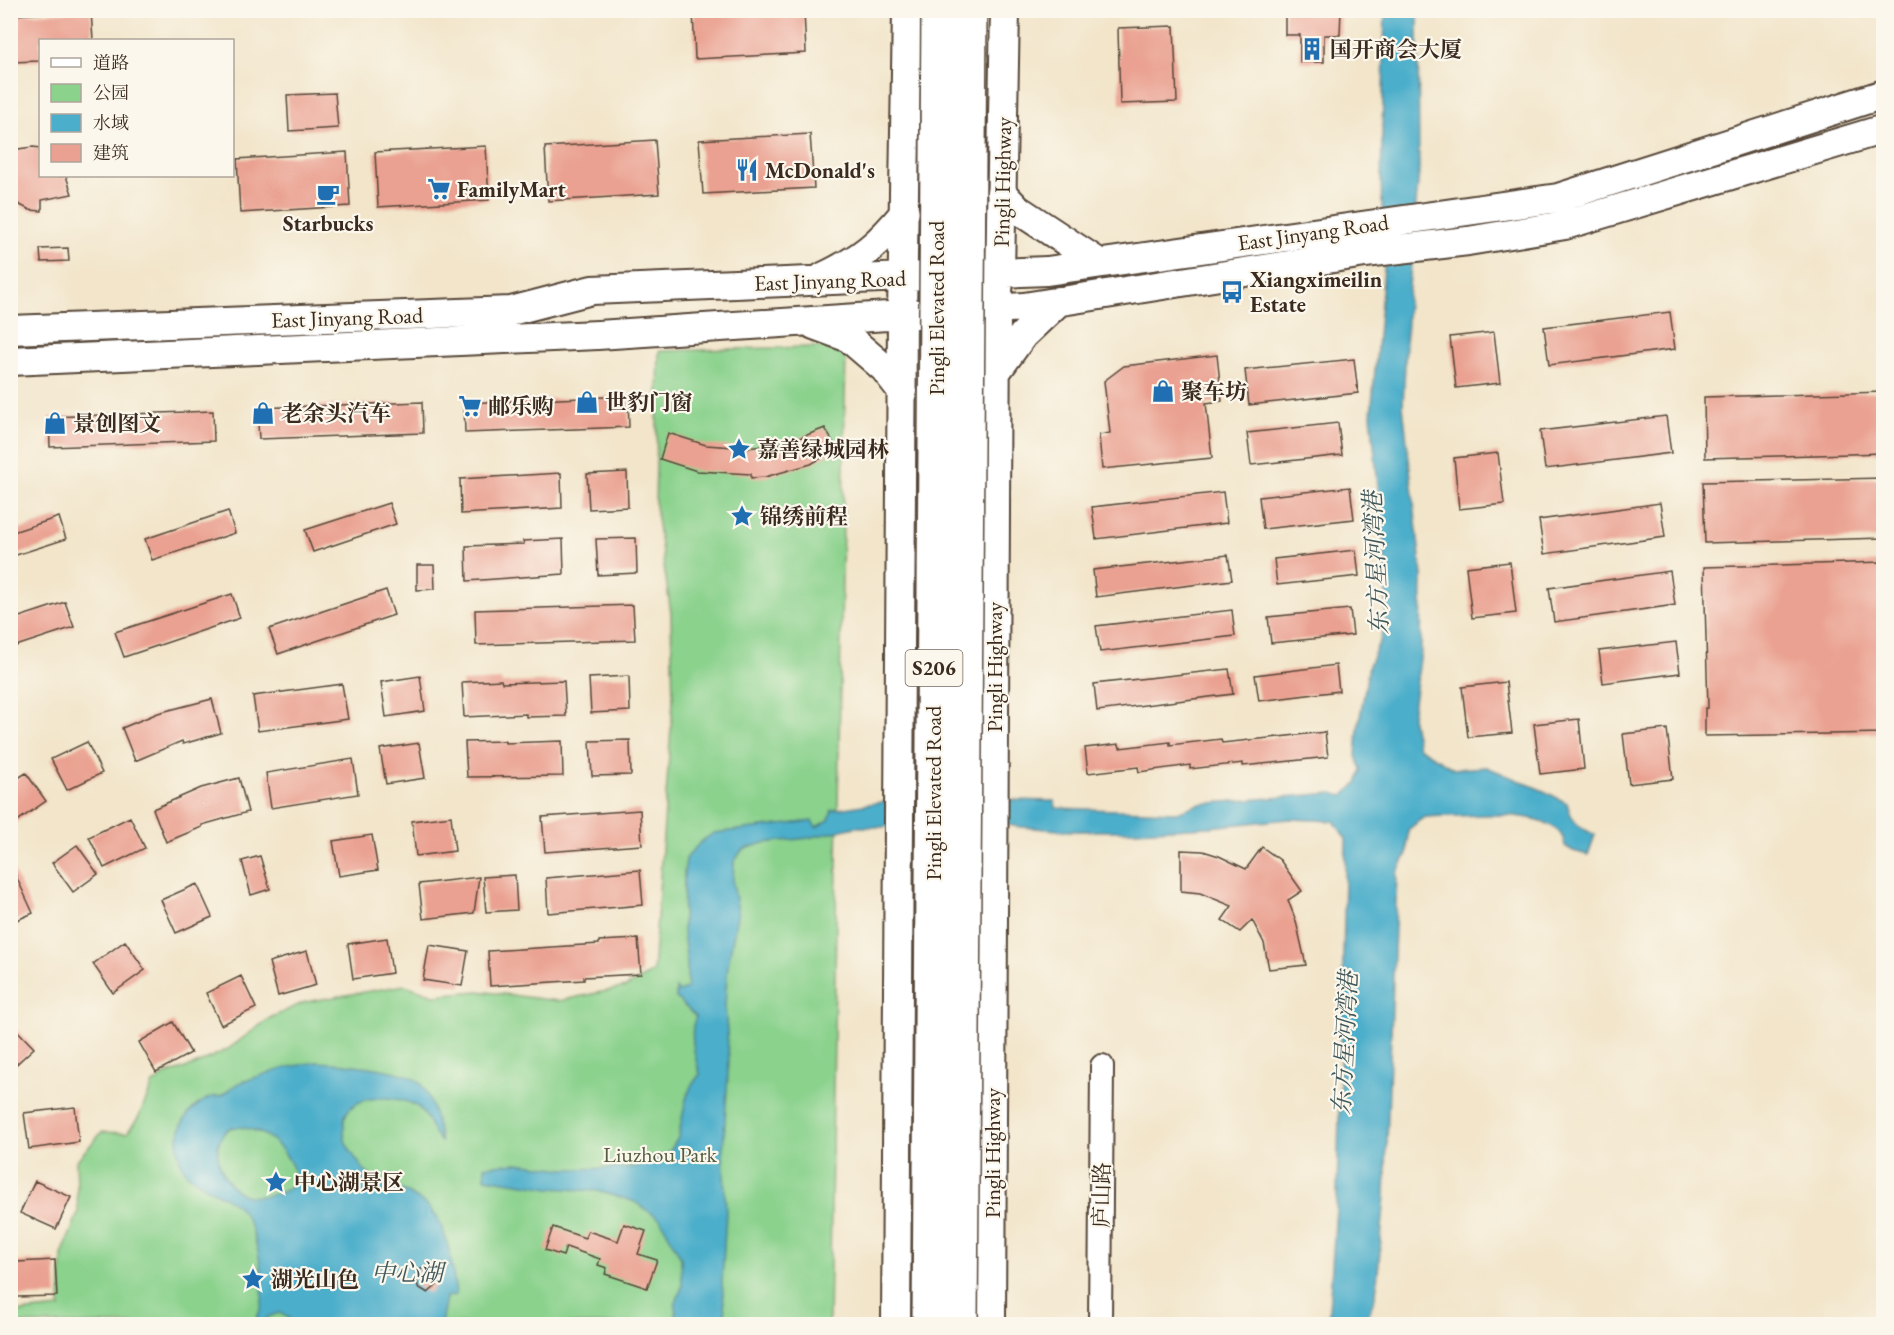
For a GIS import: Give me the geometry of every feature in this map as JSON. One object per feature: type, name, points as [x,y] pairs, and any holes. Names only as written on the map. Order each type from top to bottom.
[{"type":"highway","name":"Pingli Elevated Road","points":[[929,1324],[938,10]]},
{"type":"highway","name":"Pingli Elevated Road","points":[[961,1324],[969,10]]},
{"type":"main road","points":[[896,1324],[902,315],[908,10]]},
{"type":"main road","name":"Pingli Highway","points":[[992,1324],[996,308],[1000,273],[1005,10]]},
{"type":"main road","name":"East Jinyang Road","points":[[10,330],[511,311],[592,290],[1047,271],[1362,224],[1558,198],[1884,94]]},
{"type":"main road","name":"East Jinyang Road","points":[[10,361],[586,335],[902,315],[1059,301],[1365,253],[1468,241],[1566,225],[1884,129]]},
{"type":"main road","points":[[1001,192],[1017,209],[1099,263]]},
{"type":"main road","points":[[815,280],[849,265],[883,239],[905,212]]},
{"type":"main road","points":[[996,372],[1023,335],[1059,301]]},
{"type":"main road","points":[[804,321],[849,338],[884,368],[902,391]]},
{"type":"street","name":"庐山路","points":[[1100,1324],[1102,1066]]},
{"type":"green space","name":"Liuzhou Park","points":[[846,346],[829,1324],[11,1324],[10,1313],[60,1308],[62,1255],[78,1213],[76,1161],[102,1132],[127,1133],[138,1118],[153,1084],[163,1076],[197,1064],[228,1049],[270,1018],[305,1002],[405,985],[434,995],[478,991],[558,1001],[626,987],[653,972],[673,701],[671,613],[655,505],[659,351]]},
{"type":"water","name":"东方星河湾港","points":[[1385,11],[1418,11],[1419,171],[1408,298],[1403,406],[1422,575],[1421,652],[1412,717],[1418,747],[1454,769],[1487,767],[1544,791],[1567,803],[1576,823],[1595,835],[1588,855],[1565,846],[1561,834],[1550,825],[1519,816],[1430,817],[1423,818],[1408,830],[1407,854],[1397,873],[1385,1196],[1376,1294],[1365,1324],[1328,1324],[1337,1193],[1346,839],[1334,821],[1289,819],[1210,827],[1135,831],[1071,831],[975,820],[916,823],[855,827],[809,838],[763,843],[742,850],[734,862],[733,884],[738,911],[728,965],[725,1005],[729,1059],[723,1152],[726,1212],[722,1283],[726,1324],[677,1324],[675,1305],[682,1287],[681,1258],[660,1219],[633,1201],[597,1191],[550,1188],[485,1178],[485,1166],[517,1163],[565,1169],[629,1168],[654,1161],[670,1151],[678,1138],[691,1086],[700,1074],[692,1037],[696,1017],[676,998],[676,988],[679,992],[687,988],[683,933],[686,859],[702,841],[714,833],[812,821],[816,827],[829,820],[832,810],[907,798],[1055,801],[1056,808],[1177,812],[1199,804],[1332,793],[1343,796],[1357,783],[1361,770],[1356,756],[1358,728],[1369,665],[1381,638],[1386,616],[1386,568],[1371,415],[1384,268],[1381,179]]},
{"type":"water","name":"中心湖","points":[[317,1062],[355,1065],[410,1076],[423,1086],[427,1093],[441,1142],[419,1108],[411,1103],[387,1098],[374,1098],[352,1106],[346,1114],[344,1134],[352,1153],[373,1179],[382,1185],[399,1189],[418,1199],[438,1220],[449,1252],[456,1295],[446,1297],[441,1324],[289,1324],[289,1318],[279,1313],[268,1317],[262,1324],[254,1324],[261,1308],[262,1283],[258,1253],[249,1224],[243,1212],[235,1204],[201,1184],[186,1172],[178,1151],[180,1131],[197,1105],[209,1098],[220,1096],[242,1082],[291,1067]],"holes":[[[232,1127],[267,1136],[281,1148],[291,1164],[295,1177],[295,1182],[290,1187],[274,1194],[249,1196],[242,1194],[228,1181],[219,1161],[219,1141]]]},
{"type":"building","points":[[693,10],[804,10],[806,53],[695,59]]},
{"type":"building","name":"国开商会大厦","points":[[1285,10],[1341,10],[1340,35],[1324,35],[1324,62],[1300,62],[1300,35],[1285,35]]},
{"type":"building","points":[[91,11],[93,39],[39,39],[39,61],[10,62],[10,15]]},
{"type":"building","points":[[1174,26],[1177,102],[1120,104],[1118,28]]},
{"type":"building","points":[[335,93],[338,128],[289,131],[287,95]]},
{"type":"building","points":[[810,134],[814,188],[703,194],[699,140]]},
{"type":"building","points":[[655,140],[659,194],[548,201],[545,147]]},
{"type":"building","points":[[486,146],[489,200],[378,207],[375,152]]},
{"type":"building","points":[[39,148],[39,177],[66,177],[72,194],[42,200],[42,211],[30,210],[10,200],[10,156],[18,149]]},
{"type":"building","points":[[347,152],[350,206],[240,213],[237,159]]},
{"type":"building","points":[[68,248],[69,261],[41,262],[40,249]]},
{"type":"building","points":[[1670,312],[1675,349],[1549,365],[1544,327]]},
{"type":"building","points":[[1494,332],[1500,383],[1456,388],[1450,337]]},
{"type":"building","points":[[1217,355],[1222,401],[1206,403],[1212,458],[1102,469],[1099,435],[1110,433],[1104,381],[1124,366]]},
{"type":"building","points":[[1354,359],[1358,393],[1249,405],[1245,370]]},
{"type":"building","points":[[1884,392],[1884,453],[1705,458],[1704,397]]},
{"type":"building","points":[[628,396],[629,427],[465,433],[464,403]]},
{"type":"building","points":[[422,402],[423,433],[259,439],[257,408]]},
{"type":"building","points":[[213,411],[214,441],[50,447],[49,417]]},
{"type":"building","points":[[1666,416],[1671,453],[1545,469],[1540,431]]},
{"type":"building","points":[[1338,423],[1342,455],[1251,465],[1247,433]]},
{"type":"building","points":[[825,428],[837,449],[811,464],[765,477],[751,478],[751,474],[697,471],[660,459],[668,433],[706,445],[748,448],[789,442]]},
{"type":"building","points":[[1498,453],[1504,504],[1459,509],[1454,458]]},
{"type":"building","points":[[627,472],[628,507],[589,509],[587,474]]},
{"type":"building","points":[[561,473],[562,508],[461,514],[460,479]]},
{"type":"building","points":[[1884,478],[1884,538],[1705,543],[1703,482]]},
{"type":"building","points":[[1350,487],[1354,519],[1263,529],[1259,497]]},
{"type":"building","points":[[1223,492],[1227,523],[1096,539],[1092,507]]},
{"type":"building","points":[[389,503],[396,524],[313,552],[305,530]]},
{"type":"building","points":[[1660,503],[1665,537],[1544,554],[1539,520]]},
{"type":"building","points":[[228,511],[235,533],[152,560],[145,539]]},
{"type":"building","points":[[59,517],[66,539],[10,557],[10,533]]},
{"type":"building","points":[[636,538],[637,573],[598,575],[596,539]]},
{"type":"building","points":[[563,539],[564,574],[467,581],[466,546],[524,544],[523,541]]},
{"type":"building","points":[[1356,550],[1359,576],[1277,585],[1274,559]]},
{"type":"building","points":[[1228,555],[1232,580],[1096,597],[1093,570]]},
{"type":"building","points":[[1510,562],[1516,613],[1472,618],[1466,567]]},
{"type":"building","points":[[1884,562],[1884,733],[1705,736],[1705,708],[1708,708],[1704,567]]},
{"type":"building","points":[[417,565],[434,565],[435,589],[417,590]]},
{"type":"building","points":[[1670,571],[1675,605],[1554,622],[1549,588]]},
{"type":"building","points":[[386,590],[394,615],[278,654],[269,629]]},
{"type":"building","points":[[232,594],[240,618],[124,657],[115,632]]},
{"type":"building","points":[[65,602],[74,627],[10,648],[10,620]]},
{"type":"building","points":[[633,605],[635,640],[476,645],[475,610]]},
{"type":"building","points":[[1350,609],[1353,635],[1271,643],[1268,617]]},
{"type":"building","points":[[1232,610],[1235,636],[1100,652],[1096,626]]},
{"type":"building","points":[[1676,642],[1680,673],[1603,683],[1599,651]]},
{"type":"building","points":[[1336,665],[1339,691],[1259,701],[1255,675]]},
{"type":"building","points":[[1229,669],[1233,694],[1097,711],[1094,684]]},
{"type":"building","points":[[420,676],[425,711],[386,717],[381,682]]},
{"type":"building","points":[[629,676],[630,711],[591,713],[589,678]]},
{"type":"building","points":[[501,680],[502,683],[564,681],[566,716],[526,717],[526,714],[464,717],[462,682]]},
{"type":"building","points":[[1506,682],[1512,733],[1468,737],[1462,687]]},
{"type":"building","points":[[342,684],[348,719],[258,731],[253,696]]},
{"type":"building","points":[[212,699],[221,733],[183,744],[182,741],[135,761],[122,728],[158,713]]},
{"type":"building","points":[[1579,719],[1584,769],[1540,774],[1534,724]]},
{"type":"building","points":[[1667,729],[1673,779],[1629,784],[1623,734]]},
{"type":"building","points":[[1325,732],[1328,757],[1243,766],[1243,763],[1190,769],[1190,765],[1139,772],[1138,767],[1088,773],[1085,748],[1119,744],[1120,748],[1170,742],[1170,745],[1221,739],[1222,743]]},
{"type":"building","points":[[630,740],[631,775],[592,776],[590,741]]},
{"type":"building","points":[[505,741],[505,743],[562,741],[563,776],[467,777],[465,742]]},
{"type":"building","points":[[87,742],[102,773],[67,790],[51,759]]},
{"type":"building","points":[[419,743],[425,778],[386,784],[380,749]]},
{"type":"building","points":[[353,759],[358,794],[271,808],[266,773]]},
{"type":"building","points":[[26,773],[46,801],[10,826],[10,783]]},
{"type":"building","points":[[239,778],[248,812],[202,825],[202,827],[166,842],[153,809],[201,788]]},
{"type":"building","points":[[640,810],[642,845],[545,852],[542,817]]},
{"type":"building","points":[[451,816],[455,851],[416,856],[412,821]]},
{"type":"building","points":[[130,817],[145,848],[104,868],[89,837]]},
{"type":"building","points":[[372,835],[378,870],[339,876],[333,841]]},
{"type":"building","points":[[77,845],[98,874],[73,892],[52,863]]},
{"type":"building","points":[[1262,847],[1280,860],[1302,891],[1288,900],[1296,921],[1306,965],[1269,969],[1264,943],[1252,920],[1240,932],[1222,920],[1232,906],[1200,893],[1181,891],[1181,850],[1203,851],[1246,869]]},
{"type":"building","points":[[260,856],[270,889],[251,895],[242,861]]},
{"type":"building","points":[[10,863],[33,913],[10,923]]},
{"type":"building","points":[[640,870],[643,905],[548,913],[546,878]]},
{"type":"building","points":[[515,875],[517,910],[486,912],[483,877]]},
{"type":"building","points":[[479,877],[474,913],[423,919],[419,884]]},
{"type":"building","points":[[197,884],[212,917],[176,933],[161,900]]},
{"type":"building","points":[[387,938],[392,973],[353,979],[348,944]]},
{"type":"building","points":[[638,939],[641,974],[490,986],[488,951],[599,944],[599,941]]},
{"type":"building","points":[[125,941],[145,970],[113,993],[93,964]]},
{"type":"building","points":[[429,945],[468,951],[462,986],[423,980]]},
{"type":"building","points":[[307,951],[316,985],[278,996],[269,962]]},
{"type":"building","points":[[241,976],[256,1008],[221,1025],[206,993]]},
{"type":"building","points":[[173,1022],[191,1053],[156,1072],[139,1042]]},
{"type":"building","points":[[10,1023],[34,1048],[10,1070]]},
{"type":"building","points":[[75,1107],[79,1142],[29,1149],[24,1113]]},
{"type":"building","points":[[35,1181],[71,1197],[56,1229],[20,1213]]},
{"type":"building","points":[[624,1224],[646,1231],[638,1254],[657,1260],[647,1288],[605,1274],[607,1268],[598,1265],[600,1259],[566,1247],[563,1256],[545,1250],[553,1227],[585,1238],[588,1231],[618,1241]]},
{"type":"building","points":[[55,1260],[57,1296],[17,1297],[16,1262]]},
{"type":"building","points":[[426,1266],[435,1271],[437,1285],[428,1293],[418,1287],[416,1272]]},
{"type":"place","name":"国开商会大厦","points":[[1312,49]]},
{"type":"place","name":"McDonald's","points":[[747,170]]},
{"type":"place","name":"FamilyMart","points":[[439,189]]},
{"type":"place","name":"Starbucks","points":[[328,194]]},
{"type":"place","name":"Xiangximeilin Estate","points":[[1232,292]]},
{"type":"place","name":"聚车坊","points":[[1163,391]]},
{"type":"place","name":"世豹门窗","points":[[587,402]]},
{"type":"place","name":"邮乐购","points":[[470,406]]},
{"type":"place","name":"老余头汽车","points":[[263,413]]},
{"type":"place","name":"景创图文","points":[[55,423]]},
{"type":"place","name":"嘉善绿城园林","points":[[739,449]]},
{"type":"place","name":"锦绣前程","points":[[742,516]]},
{"type":"place","name":"中心湖景区","points":[[276,1182]]},
{"type":"place","name":"湖光山色","points":[[253,1279]]}]
